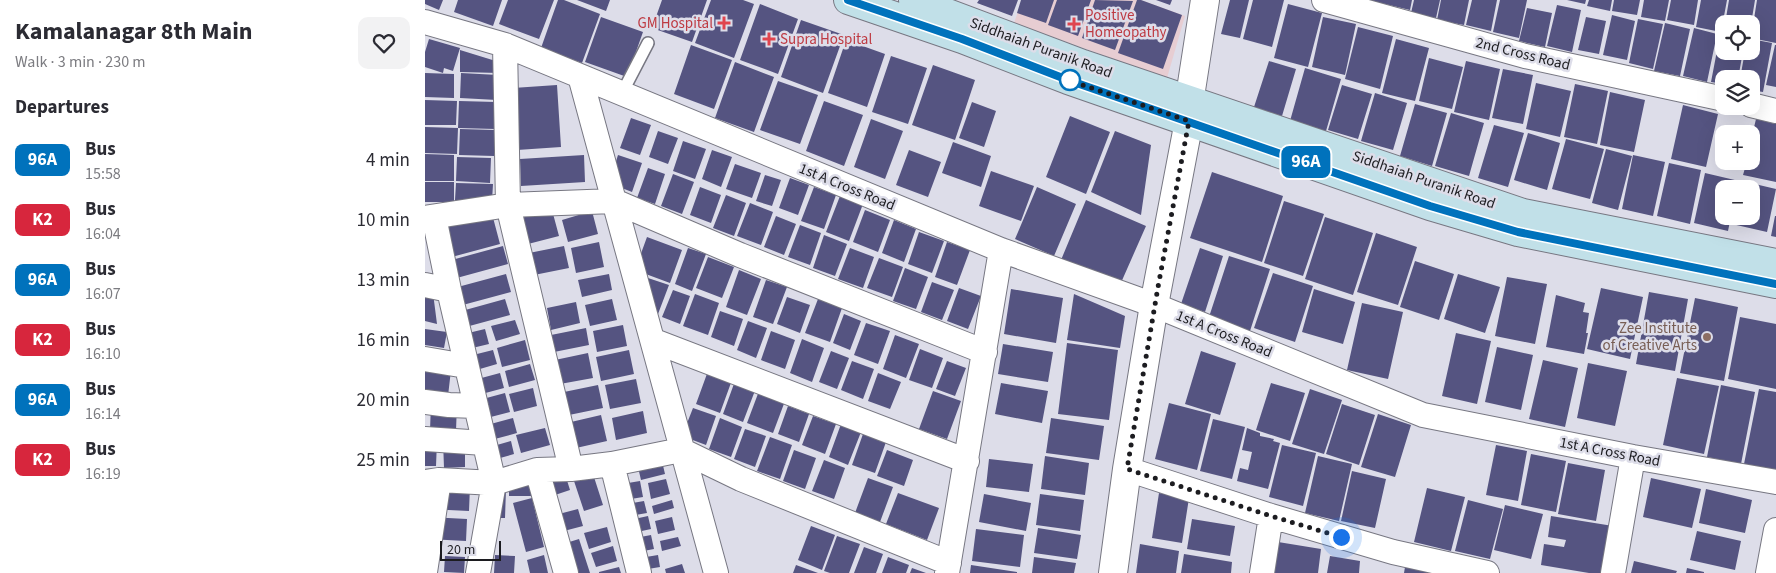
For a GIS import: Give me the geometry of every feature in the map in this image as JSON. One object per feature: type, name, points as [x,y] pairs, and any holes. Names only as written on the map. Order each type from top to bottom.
[{"type":"main road","name":"Siddhaiah Puranik Road","points":[[848,0],[962,39],[1068,80],[1190,110],[1523,213],[1776,263]]},
{"type":"main road","name":"Siddhaiah Puranik Road","points":[[913,0],[1083,64],[1190,110],[1430,206],[1518,232],[1776,284]]},
{"type":"street","points":[[1113,573],[1127,469],[1190,110],[1191,90],[1205,0]]},
{"type":"street","name":"2nd Cross Road","points":[[1325,0],[1356,5],[1525,56],[1715,97]]},
{"type":"street","name":"1st A Cross Road","points":[[425,22],[505,45],[1001,250],[1155,305],[1423,415],[1633,457],[1776,482]]},
{"type":"street","points":[[505,45],[508,205],[571,469]]},
{"type":"street","points":[[580,76],[716,573]]},
{"type":"street","points":[[1760,108],[1776,111]]},
{"type":"street","points":[[478,573],[494,483],[430,217],[508,205],[614,201],[740,255],[985,352]]},
{"type":"street","points":[[425,572],[432,481],[494,483],[537,470],[571,469],[612,464],[681,450],[741,479],[948,568],[1001,250]]},
{"type":"street","points":[[425,285],[449,290]]},
{"type":"street","points":[[654,341],[967,461]]},
{"type":"street","points":[[425,358],[466,366]]},
{"type":"street","points":[[425,402],[476,406]]},
{"type":"street","points":[[425,439],[484,443]]},
{"type":"street","points":[[1613,573],[1633,457]]},
{"type":"street","points":[[612,464],[639,573]]},
{"type":"street","points":[[1127,469],[1271,516],[1406,564],[1487,573]]},
{"type":"street","points":[[537,470],[566,573]]},
{"type":"street","points":[[1262,573],[1271,516]]},
{"type":"street","points":[[1768,573],[1776,530]]},
{"type":"lane","points":[[622,93],[647,43]]},
{"type":"shaded area","points":[[1022,0],[1141,0],[1185,16],[1167,78],[1014,23]]},
{"type":"building","points":[[425,0],[443,0],[439,10],[425,4]]},
{"type":"building","points":[[458,0],[502,0],[493,26],[454,12]]},
{"type":"building","points":[[508,0],[554,0],[539,39],[499,24]]},
{"type":"building","points":[[558,0],[564,0],[600,14],[582,63],[541,48]]},
{"type":"building","points":[[577,0],[610,0],[606,11]]},
{"type":"building","points":[[662,0],[707,0],[692,42],[652,28]]},
{"type":"building","name":"GM Hospital","points":[[711,0],[743,0],[754,4],[734,58],[695,43]]},
{"type":"building","points":[[979,0],[1018,0],[1012,16],[977,3]]},
{"type":"building","points":[[1021,0],[1054,0],[1046,23],[1017,13]]},
{"type":"building","points":[[1057,0],[1091,0],[1078,36],[1048,25]]},
{"type":"building","points":[[1095,0],[1133,1],[1115,50],[1082,38]]},
{"type":"building","points":[[1137,0],[1182,15],[1163,69],[1118,53]]},
{"type":"building","points":[[1156,0],[1172,0],[1170,5]]},
{"type":"building","points":[[1230,0],[1249,0],[1240,38],[1221,34]]},
{"type":"building","points":[[1253,0],[1284,0],[1272,47],[1243,39]]},
{"type":"building","points":[[1368,0],[1412,0],[1410,10]]},
{"type":"building","points":[[1414,0],[1440,0],[1436,18],[1411,13]]},
{"type":"building","points":[[1441,0],[1469,0],[1464,25],[1437,20]]},
{"type":"building","points":[[1472,0],[1497,0],[1491,31],[1466,25]]},
{"type":"building","points":[[1500,0],[1527,0],[1519,38],[1493,32]]},
{"type":"building","points":[[1567,0],[1586,0],[1585,4]]},
{"type":"building","points":[[1589,0],[1612,0],[1610,11],[1587,6]]},
{"type":"building","points":[[1614,0],[1640,0],[1637,15],[1612,11]]},
{"type":"building","points":[[1644,0],[1669,0],[1665,21],[1641,17]]},
{"type":"building","points":[[1671,0],[1698,0],[1694,25],[1667,20]]},
{"type":"building","points":[[1701,0],[1727,0],[1724,15],[1715,15],[1715,31],[1696,27]]},
{"type":"building","points":[[1729,0],[1755,0],[1752,15],[1726,15]]},
{"type":"building","points":[[1757,0],[1776,0],[1776,43],[1760,40],[1760,15],[1755,15]]},
{"type":"building","name":"Supra Hospital","points":[[760,4],[798,19],[778,74],[740,60]]},
{"type":"building","points":[[1288,4],[1322,13],[1308,67],[1274,58]]},
{"type":"building","points":[[1557,5],[1581,10],[1572,52],[1547,46]]},
{"type":"building","points":[[1527,8],[1552,13],[1545,47],[1519,41]]},
{"type":"building","points":[[1612,15],[1635,21],[1627,60],[1603,55]]},
{"type":"building","points":[[601,17],[643,32],[627,77],[585,62]]},
{"type":"building","points":[[1323,17],[1356,24],[1345,75],[1312,67]]},
{"type":"building","points":[[1586,17],[1606,21],[1599,54],[1578,50]]},
{"type":"building","points":[[1638,19],[1663,24],[1653,69],[1629,63]]},
{"type":"building","points":[[801,20],[844,35],[823,93],[781,77]]},
{"type":"building","points":[[1665,23],[1690,29],[1680,76],[1654,71]]},
{"type":"building","points":[[1358,27],[1393,36],[1380,89],[1345,79]]},
{"type":"building","points":[[1694,28],[1715,33],[1715,44],[1707,82],[1683,76]]},
{"type":"building","points":[[429,39],[460,48],[453,71],[444,68],[443,73],[425,67],[425,52]]},
{"type":"building","points":[[1396,39],[1429,48],[1415,101],[1382,93]]},
{"type":"building","points":[[846,40],[885,54],[867,107],[828,93]]},
{"type":"building","points":[[1760,41],[1772,43],[1763,92],[1760,92],[1760,70],[1742,70],[1743,60],[1760,60]]},
{"type":"building","points":[[691,45],[732,60],[714,109],[674,94]]},
{"type":"building","points":[[1776,45],[1776,87],[1766,85]]},
{"type":"building","points":[[460,50],[499,62],[499,73],[460,72]]},
{"type":"building","points":[[891,56],[927,68],[908,124],[872,112]]},
{"type":"building","points":[[1429,58],[1463,67],[1452,109],[1419,101]]},
{"type":"building","points":[[1715,60],[1741,60],[1740,70],[1715,70],[1715,83],[1711,82]]},
{"type":"building","points":[[1269,61],[1296,69],[1282,116],[1254,107]]},
{"type":"building","points":[[1466,61],[1500,69],[1489,120],[1454,112]]},
{"type":"building","points":[[735,62],[774,77],[754,132],[715,118]]},
{"type":"building","points":[[933,65],[975,80],[955,140],[912,125]]},
{"type":"building","points":[[1305,68],[1341,79],[1326,131],[1290,121]]},
{"type":"building","points":[[1503,69],[1533,75],[1523,124],[1492,118]]},
{"type":"building","points":[[425,73],[454,74],[454,98],[425,97]]},
{"type":"building","points":[[461,73],[498,75],[497,100],[460,98]]},
{"type":"building","points":[[778,81],[818,95],[800,144],[760,130]]},
{"type":"building","points":[[1536,83],[1571,91],[1560,137],[1526,129]]},
{"type":"building","points":[[1575,84],[1608,91],[1597,144],[1564,137]]},
{"type":"building","points":[[557,85],[561,147],[517,150],[513,88]]},
{"type":"building","points":[[1342,85],[1372,94],[1358,139],[1328,130]]},
{"type":"building","points":[[1610,92],[1645,100],[1634,152],[1600,145]]},
{"type":"building","points":[[1375,93],[1407,103],[1393,150],[1361,141]]},
{"type":"building","points":[[425,100],[457,101],[456,125],[425,125]]},
{"type":"building","points":[[459,101],[496,102],[495,129],[458,128]]},
{"type":"building","points":[[824,101],[863,115],[844,166],[806,151]]},
{"type":"building","points":[[972,102],[996,111],[984,147],[959,138]]},
{"type":"building","points":[[1415,104],[1447,113],[1432,166],[1400,156]]},
{"type":"building","points":[[1683,105],[1718,115],[1706,167],[1671,159]]},
{"type":"building","points":[[1451,113],[1484,123],[1469,176],[1435,166]]},
{"type":"building","points":[[1070,116],[1110,132],[1086,194],[1046,177]]},
{"type":"building","points":[[631,118],[651,125],[640,155],[620,148]]},
{"type":"building","points":[[871,119],[903,131],[885,179],[854,167]]},
{"type":"building","points":[[1756,119],[1776,124],[1776,182],[1743,175],[1744,170],[1760,170],[1760,125],[1755,125]]},
{"type":"building","points":[[1494,125],[1524,133],[1508,187],[1478,178]]},
{"type":"building","points":[[425,127],[458,128],[457,154],[425,153]]},
{"type":"building","points":[[460,129],[495,130],[494,156],[459,155]]},
{"type":"building","points":[[658,131],[678,138],[668,164],[649,157]]},
{"type":"building","points":[[1115,131],[1151,145],[1141,215],[1091,192]]},
{"type":"building","points":[[1528,133],[1560,143],[1547,190],[1514,180]]},
{"type":"building","points":[[1566,139],[1604,149],[1590,199],[1552,189]]},
{"type":"building","points":[[683,141],[706,149],[695,179],[673,171]]},
{"type":"building","points":[[953,142],[991,156],[981,187],[942,173]]},
{"type":"building","points":[[1606,149],[1632,156],[1618,210],[1592,203]]},
{"type":"building","points":[[712,150],[732,157],[721,187],[702,179]]},
{"type":"building","points":[[909,150],[941,162],[928,197],[896,185]]},
{"type":"building","points":[[425,154],[454,155],[454,181],[425,181]]},
{"type":"building","points":[[584,155],[585,182],[521,186],[520,159]]},
{"type":"building","points":[[618,155],[642,163],[632,192],[609,183]]},
{"type":"building","points":[[1633,155],[1665,162],[1653,216],[1622,209]]},
{"type":"building","points":[[457,157],[491,158],[490,183],[456,181]]},
{"type":"building","points":[[1669,163],[1701,170],[1690,224],[1657,216]]},
{"type":"building","points":[[735,164],[761,173],[752,198],[726,189]]},
{"type":"building","points":[[648,168],[665,174],[655,204],[637,198]]},
{"type":"building","points":[[991,171],[1034,186],[1021,221],[979,206]]},
{"type":"building","points":[[1212,172],[1283,196],[1262,262],[1190,238]]},
{"type":"building","points":[[1705,173],[1735,180],[1715,180],[1715,225],[1729,225],[1728,231],[1694,223]]},
{"type":"building","points":[[673,174],[694,182],[682,214],[661,206]]},
{"type":"building","points":[[765,175],[781,180],[772,206],[756,201]]},
{"type":"building","points":[[790,178],[809,185],[798,215],[779,208]]},
{"type":"building","points":[[425,182],[454,182],[454,202],[425,202]]},
{"type":"building","points":[[456,183],[493,184],[492,201],[455,200]]},
{"type":"building","points":[[1760,185],[1776,189],[1767,232],[1736,225],[1760,225]]},
{"type":"building","points":[[700,187],[721,195],[711,223],[690,215]]},
{"type":"building","points":[[814,187],[836,195],[824,229],[801,221]]},
{"type":"building","points":[[1037,187],[1076,204],[1054,256],[1015,239]]},
{"type":"building","points":[[726,195],[746,203],[734,236],[713,228]]},
{"type":"building","points":[[840,196],[863,204],[849,241],[826,232]]},
{"type":"building","points":[[1086,200],[1146,226],[1120,285],[1061,260]]},
{"type":"building","points":[[1284,201],[1324,214],[1303,276],[1264,263]]},
{"type":"building","points":[[750,203],[773,212],[761,245],[737,236]]},
{"type":"building","points":[[491,210],[500,244],[448,258],[439,225]]},
{"type":"building","points":[[552,210],[559,236],[528,244],[521,218]]},
{"type":"building","points":[[865,210],[890,220],[878,252],[853,242]]},
{"type":"building","points":[[592,211],[598,234],[568,242],[562,220]]},
{"type":"building","points":[[776,216],[796,224],[784,255],[764,247]]},
{"type":"building","points":[[1776,216],[1776,237],[1771,236]]},
{"type":"building","points":[[1325,217],[1373,233],[1353,295],[1305,279]]},
{"type":"building","points":[[894,220],[916,229],[904,262],[882,253]]},
{"type":"building","points":[[800,225],[821,233],[810,265],[788,257]]},
{"type":"building","points":[[919,232],[944,241],[932,273],[908,264]]},
{"type":"building","points":[[1376,233],[1417,247],[1398,305],[1357,292]]},
{"type":"building","points":[[824,235],[847,244],[835,276],[813,268]]},
{"type":"building","points":[[647,237],[682,250],[670,283],[635,270]]},
{"type":"building","points":[[599,242],[604,267],[576,273],[571,248]]},
{"type":"building","points":[[947,242],[970,250],[957,285],[935,277]]},
{"type":"building","points":[[503,246],[508,264],[453,279],[448,261]]},
{"type":"building","points":[[564,246],[569,268],[534,275],[529,253]]},
{"type":"building","points":[[688,248],[706,254],[692,291],[675,284]]},
{"type":"building","points":[[850,248],[874,257],[863,288],[838,279]]},
{"type":"building","points":[[1200,248],[1223,256],[1205,312],[1181,304]]},
{"type":"building","points":[[1229,256],[1270,269],[1250,331],[1209,317]]},
{"type":"building","points":[[708,257],[734,267],[722,298],[696,288]]},
{"type":"building","points":[[879,258],[903,267],[892,297],[867,288]]},
{"type":"building","points":[[1415,261],[1454,274],[1439,320],[1400,307]]},
{"type":"building","points":[[905,268],[928,277],[916,309],[893,301]]},
{"type":"building","points":[[739,270],[761,279],[747,315],[726,307]]},
{"type":"building","points":[[1273,273],[1313,286],[1295,342],[1254,328]]},
{"type":"building","points":[[506,274],[511,292],[459,306],[454,288]]},
{"type":"building","points":[[609,274],[612,290],[582,297],[578,280]]},
{"type":"building","points":[[1458,274],[1500,287],[1485,333],[1444,319]]},
{"type":"building","points":[[1507,277],[1547,284],[1535,344],[1495,336]]},
{"type":"building","points":[[648,278],[669,285],[658,314],[637,306]]},
{"type":"building","points":[[766,280],[787,287],[773,324],[753,317]]},
{"type":"building","points":[[932,282],[954,290],[942,320],[921,312]]},
{"type":"building","points":[[959,288],[981,296],[968,329],[947,321]]},
{"type":"building","points":[[1601,288],[1643,297],[1630,359],[1587,349]]},
{"type":"building","points":[[1011,289],[1063,298],[1056,343],[1004,334]]},
{"type":"building","points":[[1314,289],[1355,302],[1343,344],[1302,332]]},
{"type":"building","points":[[673,290],[690,296],[680,324],[662,317]]},
{"type":"building","points":[[425,291],[433,293],[437,324],[425,321]]},
{"type":"building","points":[[1649,292],[1688,299],[1675,371],[1636,364]]},
{"type":"building","points":[[695,294],[719,303],[708,335],[683,326]]},
{"type":"building","points":[[1074,294],[1125,316],[1120,348],[1067,340]]},
{"type":"building","points":[[1556,295],[1585,303],[1583,312],[1589,313],[1584,354],[1546,347]]},
{"type":"building","points":[[787,297],[810,305],[800,333],[777,324]]},
{"type":"building","points":[[1695,298],[1738,307],[1724,381],[1680,373]]},
{"type":"building","points":[[505,299],[510,315],[462,328],[458,312]]},
{"type":"building","points":[[612,299],[617,320],[590,326],[585,305]]},
{"type":"building","points":[[818,299],[842,308],[830,342],[805,333]]},
{"type":"building","points":[[576,302],[580,323],[551,330],[547,308]]},
{"type":"building","points":[[1362,303],[1403,312],[1388,379],[1347,370]]},
{"type":"building","points":[[720,311],[743,319],[734,346],[711,337]]},
{"type":"building","points":[[844,314],[861,321],[850,350],[833,343]]},
{"type":"building","points":[[1740,317],[1776,324],[1776,389],[1728,379]]},
{"type":"building","points":[[515,320],[520,334],[496,341],[491,326]]},
{"type":"building","points":[[748,321],[767,328],[756,358],[737,350]]},
{"type":"building","points":[[866,323],[890,331],[878,364],[854,355]]},
{"type":"building","points":[[623,325],[627,346],[597,352],[593,331]]},
{"type":"building","points":[[586,328],[589,345],[554,352],[551,335]]},
{"type":"building","points":[[425,329],[447,332],[444,348],[425,345]]},
{"type":"building","points":[[485,329],[489,344],[468,349],[464,334]]},
{"type":"building","points":[[771,331],[795,340],[785,369],[761,360]]},
{"type":"building","points":[[1456,333],[1491,341],[1477,404],[1442,396]]},
{"type":"building","points":[[895,335],[919,344],[906,378],[883,369]]},
{"type":"building","points":[[802,339],[824,348],[812,382],[790,373]]},
{"type":"building","points":[[525,340],[530,360],[502,367],[497,348]]},
{"type":"building","points":[[1067,343],[1118,350],[1109,420],[1058,414]]},
{"type":"building","points":[[1003,344],[1053,352],[1048,382],[998,374]]},
{"type":"building","points":[[1497,347],[1533,355],[1521,410],[1485,402]]},
{"type":"building","points":[[920,349],[943,358],[932,388],[909,380]]},
{"type":"building","points":[[493,350],[497,364],[473,371],[469,356]]},
{"type":"building","points":[[629,350],[634,374],[601,381],[596,357]]},
{"type":"building","points":[[831,351],[849,358],[837,389],[819,382]]},
{"type":"building","points":[[1201,351],[1236,363],[1220,415],[1185,404]]},
{"type":"building","points":[[588,353],[593,378],[560,384],[555,360]]},
{"type":"building","points":[[1543,360],[1578,368],[1565,427],[1529,419]]},
{"type":"building","points":[[852,361],[874,369],[863,399],[841,390]]},
{"type":"building","points":[[947,361],[966,368],[955,396],[936,389]]},
{"type":"building","points":[[1588,363],[1627,371],[1615,426],[1577,418]]},
{"type":"building","points":[[530,364],[535,380],[509,387],[505,371]]},
{"type":"building","points":[[425,367],[451,370],[448,396],[425,394]]},
{"type":"building","points":[[708,371],[732,380],[720,413],[696,404]]},
{"type":"building","points":[[500,373],[504,388],[478,395],[474,380]]},
{"type":"building","points":[[878,373],[901,382],[890,409],[868,401]]},
{"type":"building","points":[[1677,378],[1719,386],[1704,454],[1663,445]]},
{"type":"building","points":[[636,379],[641,403],[610,409],[605,385]]},
{"type":"building","points":[[735,381],[756,388],[743,422],[723,414]]},
{"type":"building","points":[[1001,383],[1048,391],[1042,423],[995,414]]},
{"type":"building","points":[[1271,383],[1305,393],[1290,441],[1256,430]]},
{"type":"building","points":[[598,385],[603,408],[569,415],[564,392]]},
{"type":"building","points":[[1721,385],[1755,392],[1741,464],[1707,457]]},
{"type":"building","points":[[533,388],[537,406],[514,412],[509,394]]},
{"type":"building","points":[[1310,389],[1342,400],[1324,454],[1292,444]]},
{"type":"building","points":[[1759,389],[1776,392],[1776,471],[1744,464]]},
{"type":"building","points":[[759,391],[785,401],[773,433],[747,423]]},
{"type":"building","points":[[933,391],[961,401],[947,439],[919,429]]},
{"type":"building","points":[[505,393],[510,412],[483,419],[479,400]]},
{"type":"building","points":[[431,402],[457,403],[456,431],[430,431]]},
{"type":"building","points":[[1169,403],[1211,414],[1197,470],[1155,459]]},
{"type":"building","points":[[1342,404],[1375,415],[1359,465],[1326,454]]},
{"type":"building","points":[[788,406],[809,414],[799,442],[778,434]]},
{"type":"building","points":[[693,408],[716,416],[706,445],[682,436]]},
{"type":"building","points":[[643,411],[647,433],[616,440],[612,418]]},
{"type":"building","points":[[1378,414],[1411,425],[1395,477],[1361,467]]},
{"type":"building","points":[[601,415],[607,441],[576,448],[571,422]]},
{"type":"building","points":[[813,416],[836,424],[825,454],[802,445]]},
{"type":"building","points":[[513,418],[517,433],[491,440],[487,425]]},
{"type":"building","points":[[720,418],[742,427],[731,457],[709,449]]},
{"type":"building","points":[[1051,418],[1104,426],[1099,460],[1046,453]]},
{"type":"building","points":[[1213,419],[1245,427],[1232,479],[1200,471]]},
{"type":"building","points":[[841,424],[861,432],[848,465],[829,457]]},
{"type":"building","points":[[545,428],[550,445],[521,453],[516,435]]},
{"type":"building","points":[[1247,428],[1260,433],[1260,436],[1274,439],[1273,441],[1280,443],[1268,489],[1237,481],[1240,468],[1248,470],[1252,452],[1242,450]]},
{"type":"building","points":[[745,429],[766,436],[755,467],[734,459]]},
{"type":"building","points":[[863,434],[886,442],[875,473],[852,465]]},
{"type":"building","points":[[770,437],[792,445],[780,479],[757,471]]},
{"type":"building","points":[[425,440],[437,441],[436,466],[425,466]]},
{"type":"building","points":[[443,440],[465,440],[465,467],[444,468]]},
{"type":"building","points":[[511,441],[514,454],[493,460],[490,447]]},
{"type":"building","points":[[1282,445],[1316,453],[1303,506],[1269,497]]},
{"type":"building","points":[[1496,445],[1527,451],[1518,501],[1486,495]]},
{"type":"building","points":[[794,450],[816,458],[805,489],[783,481]]},
{"type":"building","points":[[887,450],[913,460],[904,486],[877,476]]},
{"type":"building","points":[[1531,454],[1566,461],[1556,512],[1521,505]]},
{"type":"building","points":[[1045,456],[1089,463],[1085,495],[1041,489]]},
{"type":"building","points":[[1318,456],[1352,464],[1339,521],[1305,513]]},
{"type":"building","points":[[661,457],[665,474],[641,480],[637,463]]},
{"type":"building","points":[[989,459],[1033,464],[1029,492],[986,487]]},
{"type":"building","points":[[824,460],[845,468],[834,499],[812,491]]},
{"type":"building","points":[[1568,463],[1605,470],[1596,521],[1558,514]]},
{"type":"building","points":[[1352,471],[1386,479],[1375,528],[1341,521]]},
{"type":"building","points":[[565,474],[570,490],[552,496],[548,480]]},
{"type":"building","points":[[593,474],[603,505],[584,511],[574,481]]},
{"type":"building","points":[[868,478],[893,487],[880,522],[855,513]]},
{"type":"building","points":[[1651,478],[1701,489],[1692,528],[1643,517]]},
{"type":"building","points":[[666,479],[670,494],[651,499],[648,483]]},
{"type":"building","points":[[640,481],[643,497],[619,501],[616,485]]},
{"type":"building","points":[[509,483],[531,483],[531,496],[509,496]]},
{"type":"building","points":[[429,484],[470,486],[469,511],[428,509]]},
{"type":"building","points":[[1427,488],[1465,497],[1451,551],[1414,542]]},
{"type":"building","points":[[506,489],[505,518],[486,518]]},
{"type":"building","points":[[1706,489],[1752,500],[1745,533],[1699,523]]},
{"type":"building","points":[[898,493],[939,508],[927,540],[886,524]]},
{"type":"building","points":[[1159,493],[1189,498],[1182,543],[1152,538]]},
{"type":"building","points":[[984,494],[1031,503],[1026,531],[979,522]]},
{"type":"building","points":[[1040,494],[1084,500],[1080,531],[1036,525]]},
{"type":"building","points":[[532,498],[544,547],[526,552],[513,503]]},
{"type":"building","points":[[672,500],[674,508],[654,514],[652,506]]},
{"type":"building","points":[[1468,500],[1503,509],[1490,559],[1455,551]]},
{"type":"building","points":[[644,501],[647,513],[624,517],[621,505]]},
{"type":"building","points":[[1505,505],[1543,514],[1531,559],[1494,550]]},
{"type":"building","points":[[578,509],[583,526],[560,532],[555,515]]},
{"type":"building","points":[[648,516],[651,529],[628,534],[625,521]]},
{"type":"building","points":[[1551,516],[1613,526],[1606,573],[1589,573],[1541,565],[1544,544],[1564,547],[1566,540],[1548,537]]},
{"type":"building","points":[[429,517],[467,519],[466,541],[428,539]]},
{"type":"building","points":[[672,517],[675,530],[658,534],[655,521]]},
{"type":"building","points":[[1192,519],[1235,526],[1230,556],[1187,549]]},
{"type":"building","points":[[811,526],[835,535],[822,570],[798,560]]},
{"type":"building","points":[[607,527],[611,542],[589,549],[584,533]]},
{"type":"building","points":[[1038,528],[1081,535],[1077,559],[1034,553]]},
{"type":"building","points":[[976,529],[1024,535],[1020,567],[972,561]]},
{"type":"building","points":[[1697,531],[1741,541],[1735,570],[1690,560]]},
{"type":"building","points":[[651,535],[654,549],[633,553],[630,539]]},
{"type":"building","points":[[837,536],[860,544],[849,573],[830,573],[824,571]]},
{"type":"building","points":[[678,537],[681,546],[662,551],[660,541]]},
{"type":"building","points":[[579,539],[590,573],[575,573],[566,543]]},
{"type":"building","points":[[1272,541],[1321,549],[1318,573],[1267,573]]},
{"type":"building","points":[[1140,544],[1179,551],[1176,573],[1136,573]]},
{"type":"building","points":[[613,546],[617,561],[596,567],[591,553]]},
{"type":"building","points":[[864,547],[883,554],[876,573],[854,573]]},
{"type":"building","points":[[1184,554],[1232,562],[1231,573],[1181,573]]},
{"type":"building","points":[[495,555],[515,556],[514,573],[494,573]]},
{"type":"building","points":[[544,555],[548,573],[530,573],[527,560]]},
{"type":"building","points":[[658,555],[660,567],[642,570],[640,558]]},
{"type":"building","points":[[445,556],[465,557],[464,573],[444,572]]},
{"type":"building","points":[[1330,556],[1360,561],[1359,573],[1327,573]]},
{"type":"building","points":[[888,557],[909,565],[906,573],[882,573]]},
{"type":"building","points":[[1034,557],[1076,563],[1074,573],[1032,573]]},
{"type":"building","points":[[1634,561],[1677,571],[1676,573],[1631,573]]},
{"type":"building","points":[[682,564],[685,573],[666,573],[665,569]]},
{"type":"building","points":[[796,565],[818,573],[793,573]]},
{"type":"building","points":[[971,565],[1017,572],[1017,573],[970,573]]},
{"type":"building","points":[[619,567],[621,573],[599,573],[599,572]]},
{"type":"building","points":[[1405,567],[1435,573],[1404,573]]},
{"type":"building","points":[[912,568],[926,573],[910,573]]},
{"type":"building","points":[[1687,568],[1704,572],[1704,573],[1686,573]]},
{"type":"bus line","name":"96A","points":[[848,0],[962,39],[1068,80],[1430,206],[1518,232],[1776,284]]},
{"type":"place","name":"GM Hospital","points":[[724,23]]},
{"type":"place","name":"Positive Homeopathy","points":[[1074,24]]},
{"type":"place","name":"Supra Hospital","points":[[769,39]]},
{"type":"place","name":"Zee Institute of Creative Arts","points":[[1707,337]]},
{"type":"route","points":[[1070,80],[1068,80],[1189,121],[1127,469],[1341,537]]}]
